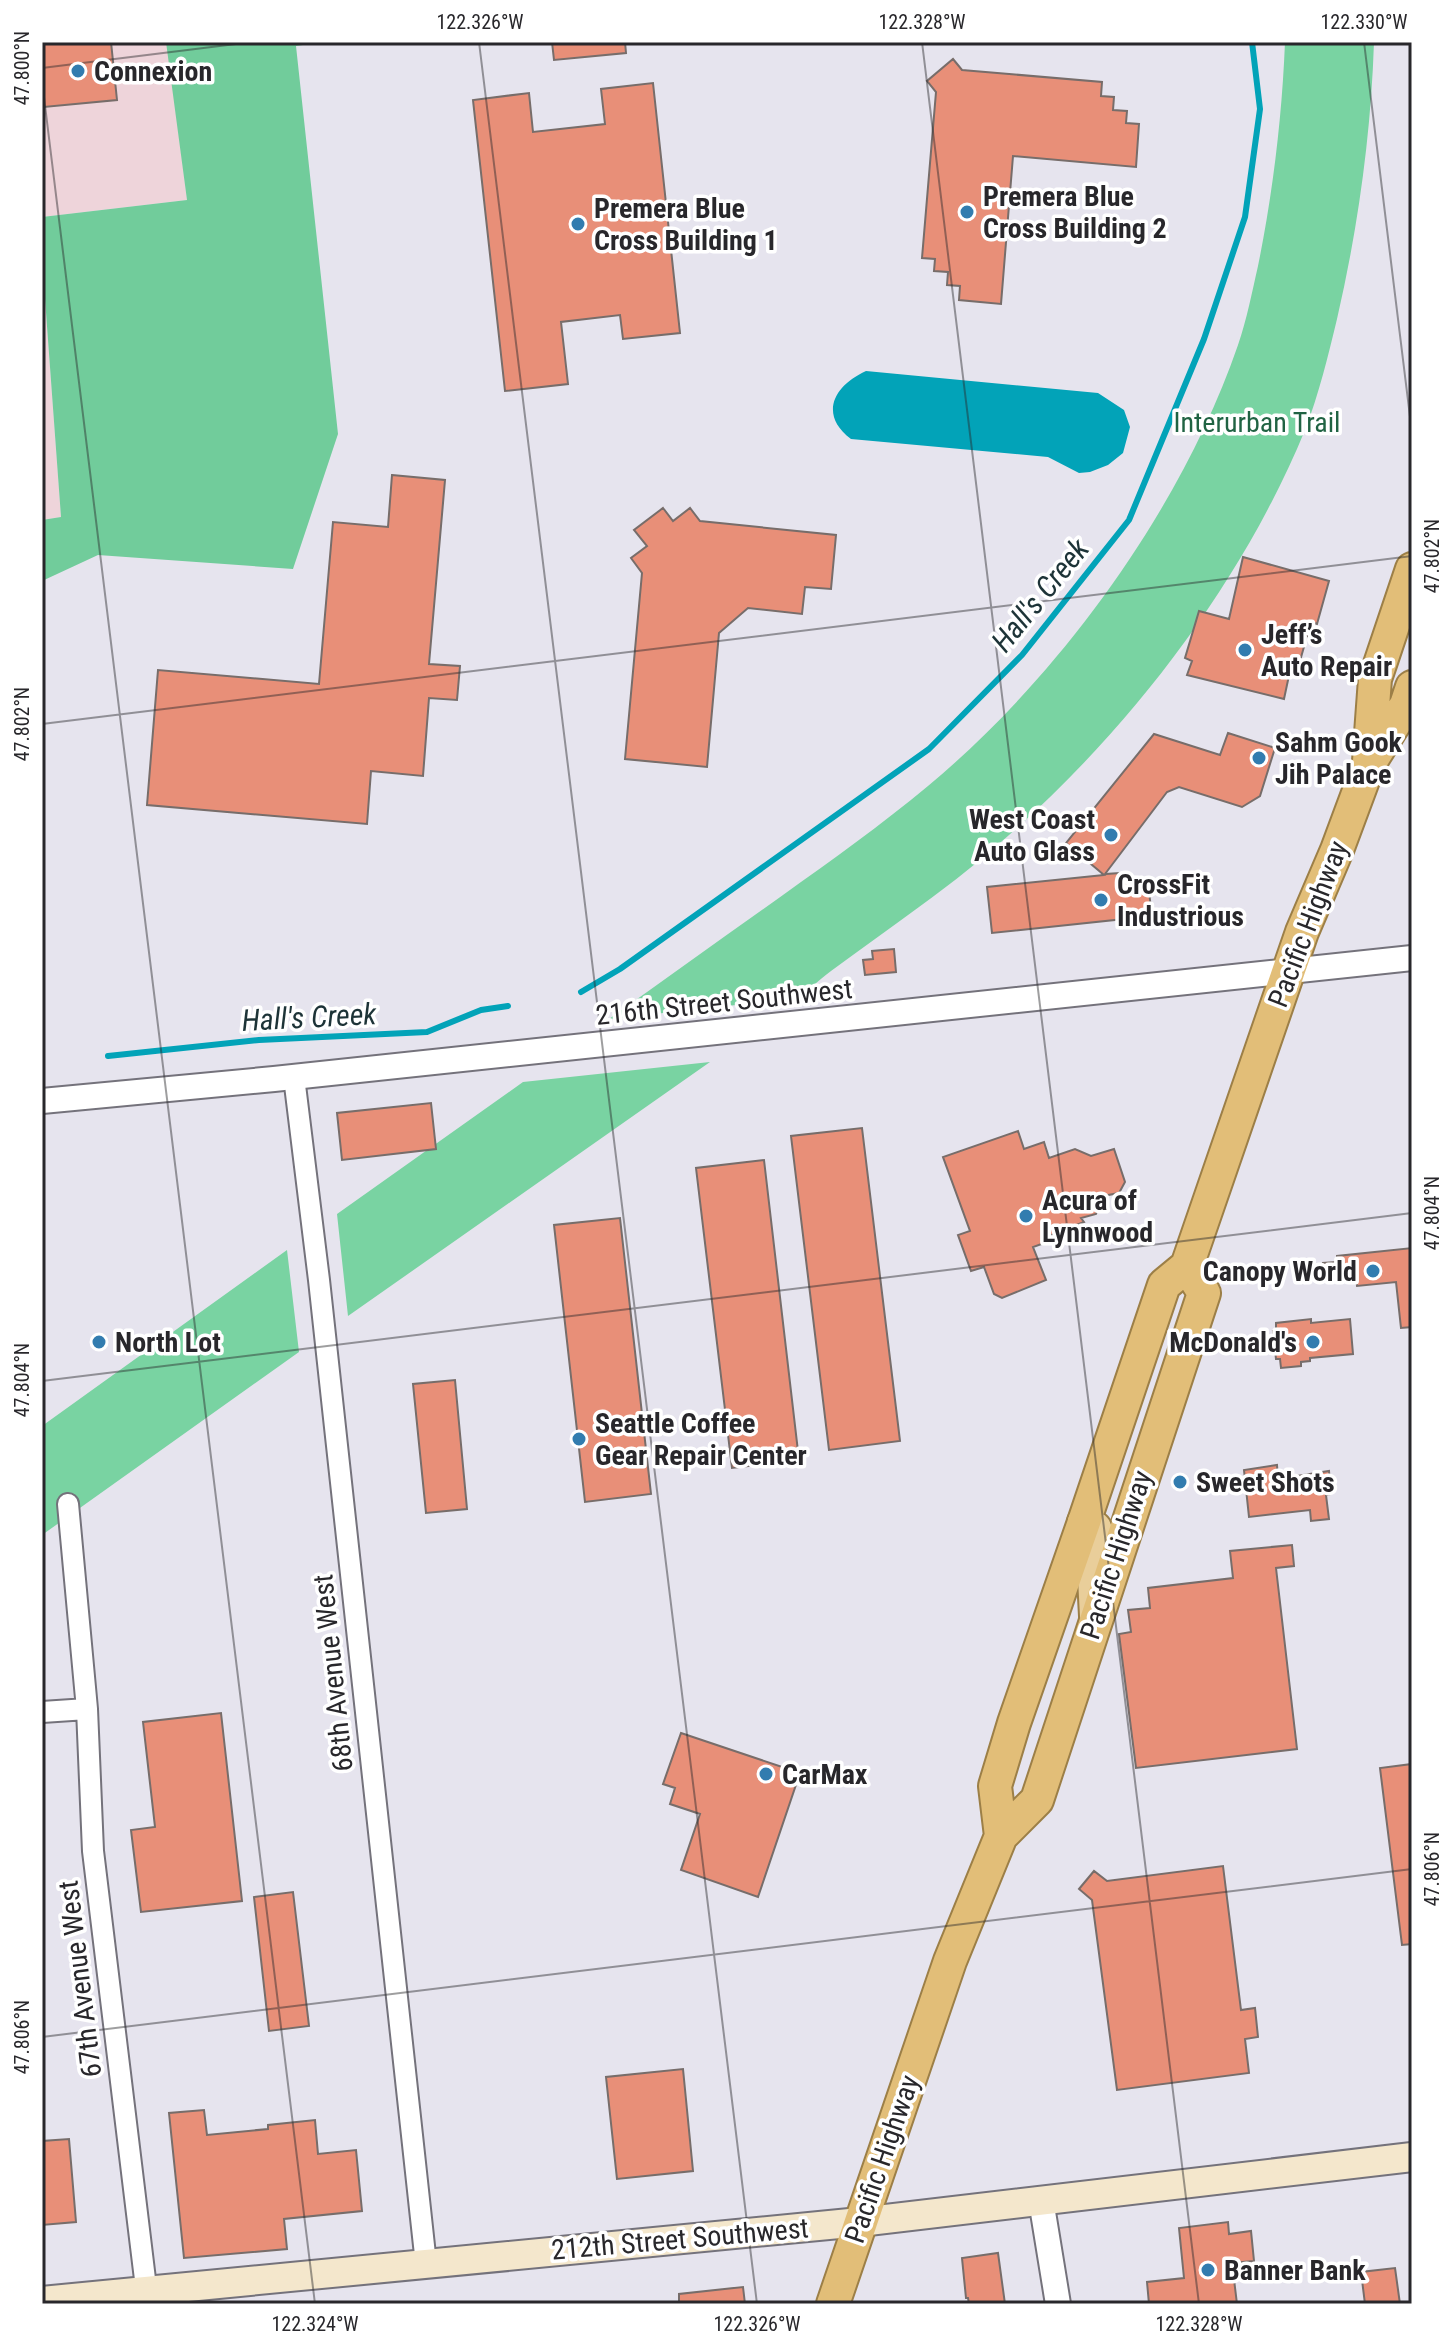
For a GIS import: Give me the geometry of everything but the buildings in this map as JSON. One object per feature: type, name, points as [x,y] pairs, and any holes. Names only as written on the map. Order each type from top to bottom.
[{"type":"highway","name":"Pacific Highway","points":[[1369,764],[1375,679],[1412,569]]},
{"type":"highway","name":"Pacific Highway","points":[[1001,1836],[995,1786],[1164,1285],[1187,1266],[1289,970],[1369,764],[1406,705],[1412,687]]},
{"type":"highway","name":"Pacific Highway","points":[[833,2304],[946,1971],[1001,1836],[1037,1800],[1204,1293],[1187,1266]]},
{"type":"main road","points":[[1084,1522],[1098,1533],[1099,1538],[1093,1559],[1096,1616]]},
{"type":"main road","name":"212th Street Southwest","points":[[42,2301],[147,2298],[426,2264],[860,2222],[1412,2157]]},
{"type":"street","name":"216th Street Southwest","points":[[42,1101],[1412,958]]},
{"type":"street","name":"68th Avenue West","points":[[294,1077],[319,1280],[426,2264]]},
{"type":"street","name":"67th Avenue West","points":[[68,1504],[87,1709],[93,1851],[147,2298]]},
{"type":"street","points":[[42,1712],[87,1709]]},
{"type":"street","points":[[1041,2200],[1058,2304]]},
{"type":"shaded area","points":[[42,42],[167,42],[187,200],[42,217]]},
{"type":"shaded area","points":[[42,258],[61,517],[42,520]]},
{"type":"green space","points":[[166,42],[324,42],[296,46],[338,434],[293,569],[98,555],[42,581],[42,520],[61,517],[42,258],[42,217],[187,200]]},
{"type":"green space","name":"Interurban Trail","points":[[1285,42],[1374,42],[1367,147],[1357,216],[1334,333],[1305,430],[1273,499],[1192,632],[1092,754],[1037,810],[979,861],[802,993],[781,1002],[609,1019],[838,855],[928,786],[1024,694],[1112,585],[1184,467],[1214,406],[1241,335],[1258,266],[1272,182]]},
{"type":"green space","points":[[710,1062],[348,1316],[337,1214],[523,1082]]},
{"type":"green space","points":[[287,1250],[299,1352],[42,1535],[42,1426]]},
{"type":"water","points":[[866,371],[1098,393],[1124,410],[1130,427],[1123,453],[1108,465],[1079,473],[1048,457],[851,439],[835,420],[834,402],[845,385]]},
{"type":"waterway","name":"Hall's Creek","points":[[581,992],[620,969],[929,749],[1022,655],[1129,520],[1204,339],[1245,217],[1260,109],[1252,42]]},
{"type":"waterway","name":"Hall's Creek","points":[[108,1056],[259,1040],[427,1032],[481,1010],[508,1006]]},
{"type":"place","name":"Connexion","points":[[78,71]]},
{"type":"place","name":"Premera Blue Cross Building 2","points":[[967,212]]},
{"type":"place","name":"Premera Blue Cross Building 1","points":[[578,224]]},
{"type":"place","name":"Jeff’s Auto Repair","points":[[1245,650]]},
{"type":"place","name":"Sahm Gook Jih Palace","points":[[1259,758]]},
{"type":"place","name":"West Coast Auto Glass","points":[[1111,835]]},
{"type":"place","name":"CrossFit Industrious","points":[[1101,900]]},
{"type":"place","name":"Acura of Lynnwood","points":[[1026,1216]]},
{"type":"place","name":"Canopy World","points":[[1373,1271]]},
{"type":"place","name":"North Lot","points":[[99,1342]]},
{"type":"place","name":"McDonald's","points":[[1313,1342]]},
{"type":"place","name":"Seattle Coffee Gear Repair Center","points":[[579,1439]]},
{"type":"place","name":"Sweet Shots","points":[[1180,1482]]},
{"type":"place","name":"CarMax","points":[[766,1774]]},
{"type":"place","name":"Banner Bank","points":[[1208,2270]]}]
